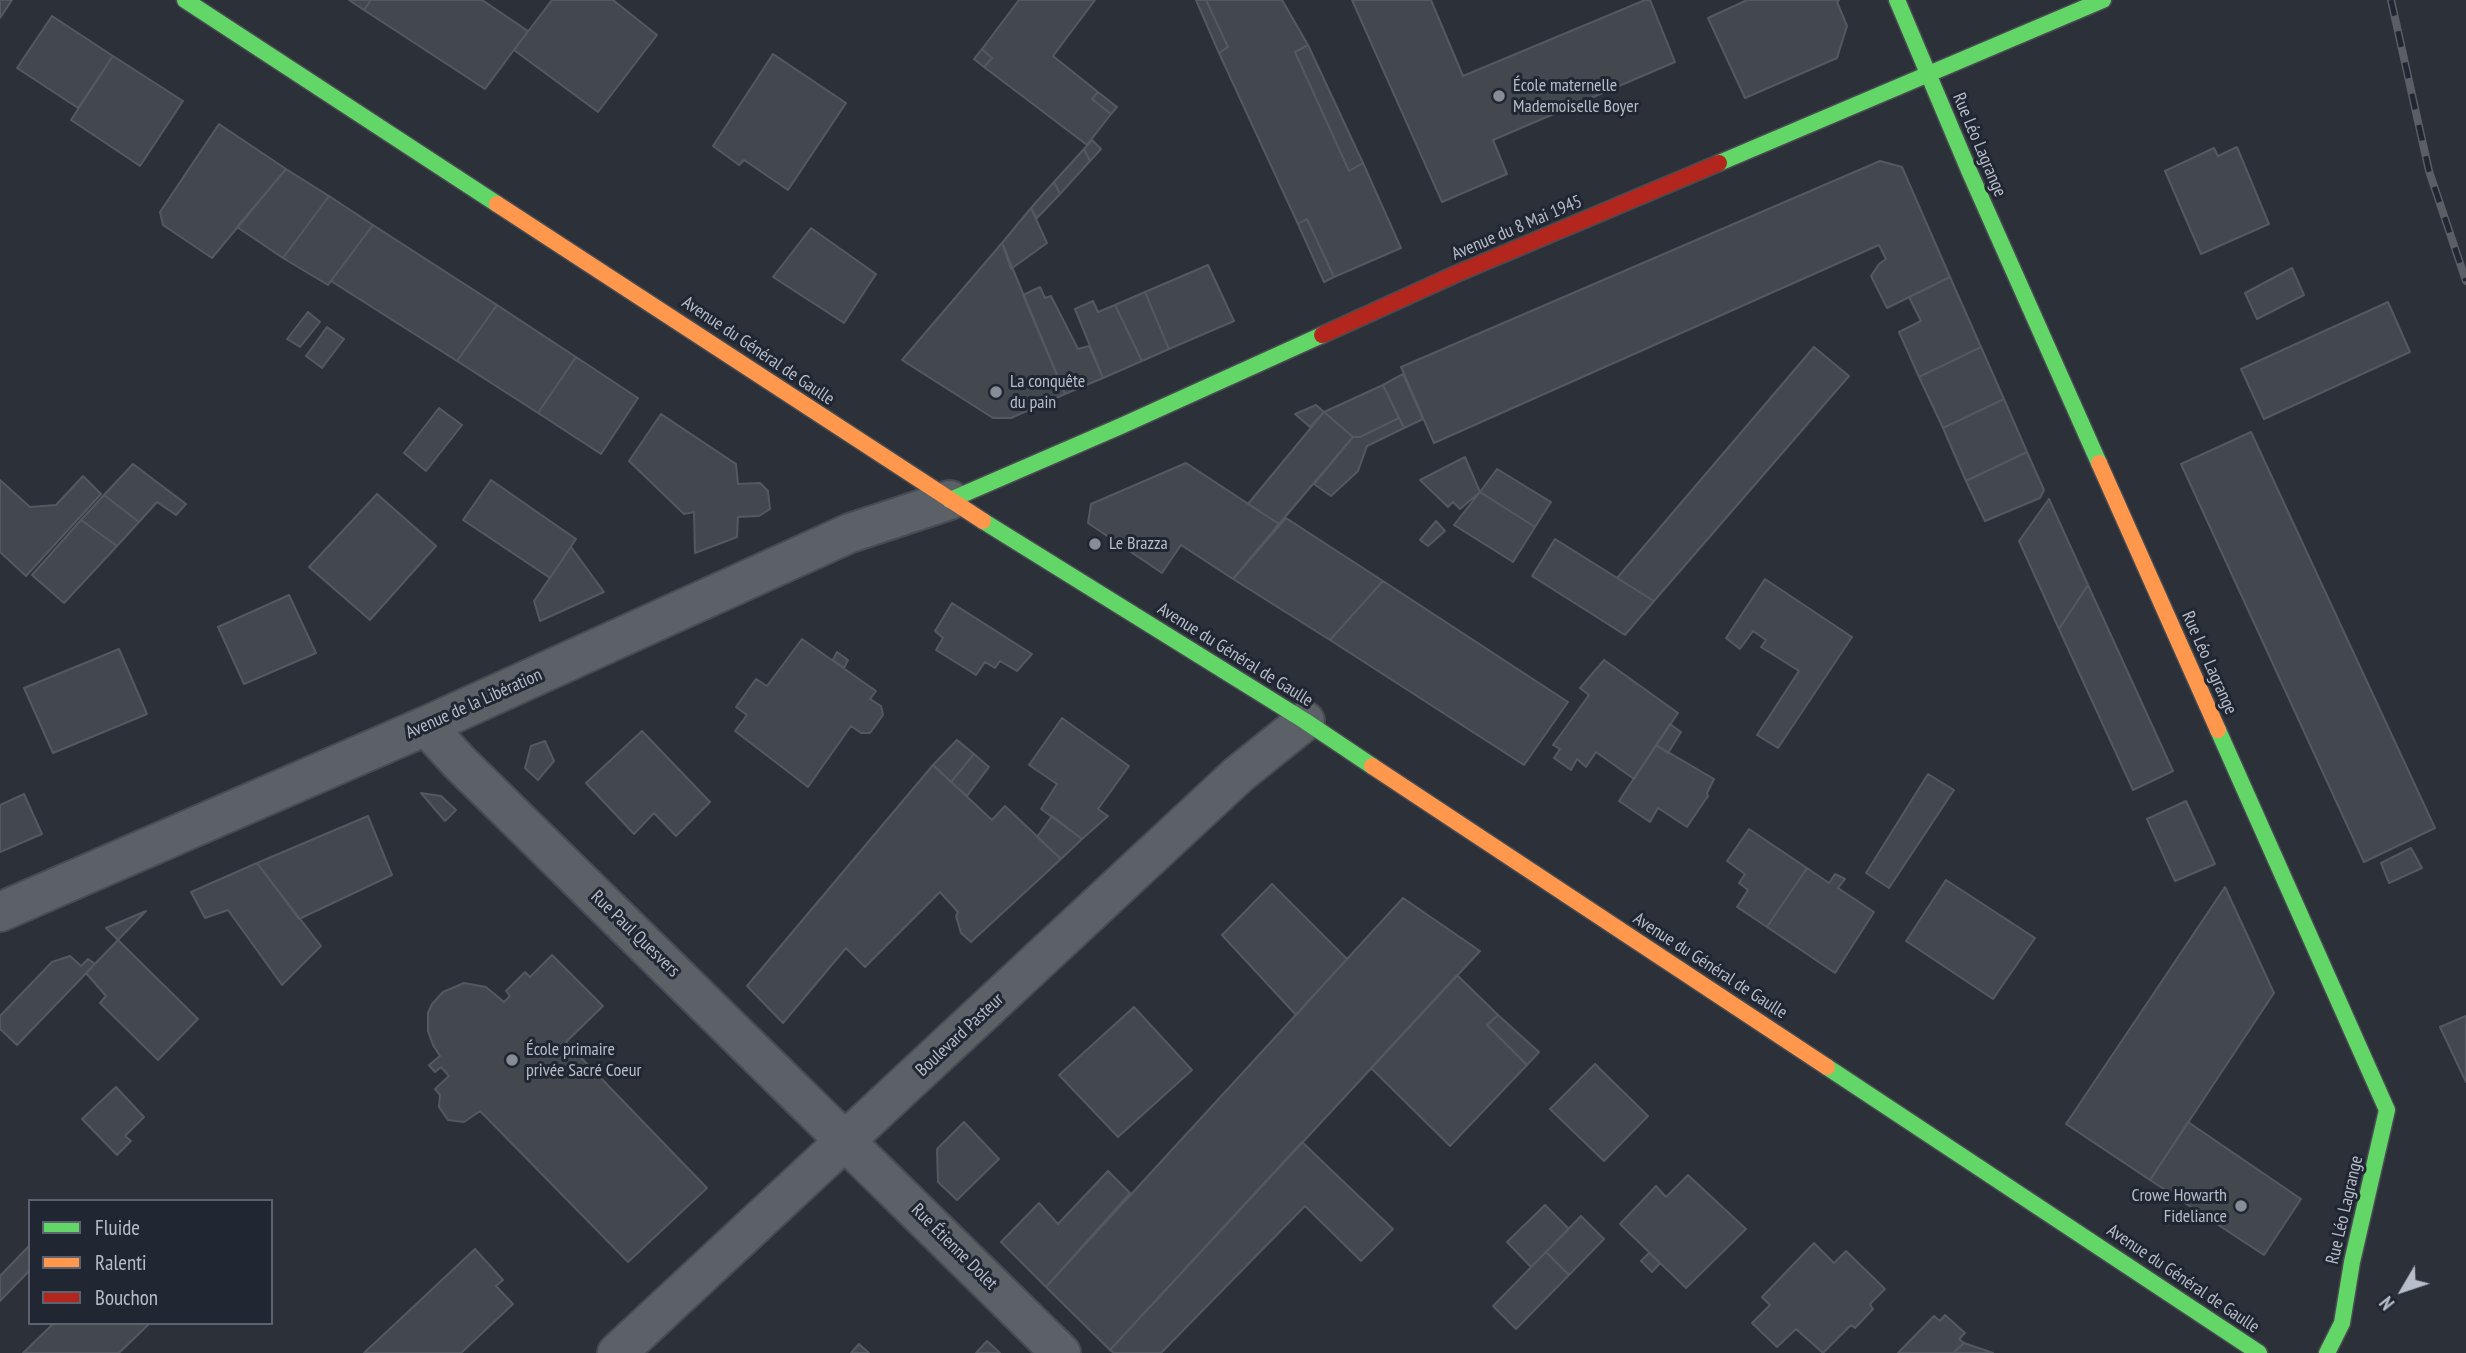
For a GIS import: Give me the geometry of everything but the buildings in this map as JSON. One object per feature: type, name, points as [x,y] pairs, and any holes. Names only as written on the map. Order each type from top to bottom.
[{"type":"main road","name":"Avenue du Général de Gaulle","points":[[185,0],[950,500],[1305,721],[2259,1353]]},
{"type":"main road","name":"Rue Léo Lagrange","points":[[1897,0],[2387,1110],[2352,1262],[2342,1324],[2327,1353]]},
{"type":"main road","name":"Avenue du 8 Mai 1945","points":[[950,500],[1121,426],[1456,274],[2104,0]]},
{"type":"street","name":"Avenue de la Libération","points":[[0,912],[426,726],[850,533],[950,500]]},
{"type":"street","name":"Boulevard Pasteur","points":[[617,1353],[1240,774],[1305,721]]},
{"type":"street","name":"Rue Paul Quesvers","points":[[426,726],[460,763],[845,1141]]},
{"type":"street","name":"Rue Étienne Dolet","points":[[845,1141],[1061,1353]]},
{"type":"railway","points":[[2391,0],[2429,171],[2466,281]]},
{"type":"traffic: fast","points":[[185,0],[497,204]]},
{"type":"traffic: fast","points":[[1897,0],[1970,173],[2099,463]]},
{"type":"traffic: fast","points":[[1719,163],[2103,0]]},
{"type":"traffic: fast","points":[[950,500],[1322,335]]},
{"type":"traffic: fast","points":[[983,521],[1305,721],[1372,766]]},
{"type":"traffic: fast","points":[[2218,730],[2387,1110],[2352,1262],[2342,1323],[2327,1353]]},
{"type":"traffic: fast","points":[[1827,1067],[2259,1353]]},
{"type":"traffic: slow","points":[[497,204],[983,521]]},
{"type":"traffic: slow","points":[[2099,463],[2218,730]]},
{"type":"traffic: slow","points":[[1372,766],[1827,1067]]},
{"type":"traffic: jam","points":[[1322,335],[1456,274],[1719,163]]},
{"type":"place","name":"École maternelle Mademoiselle Boyer","points":[[1499,96]]},
{"type":"place","name":"La conquête du pain","points":[[996,392]]},
{"type":"place","name":"Le Brazza","points":[[1095,544]]},
{"type":"place","name":"École primaire privée Sacré Coeur","points":[[512,1060]]},
{"type":"place","name":"Crowe Howarth Fideliance","points":[[2241,1206]]}]
